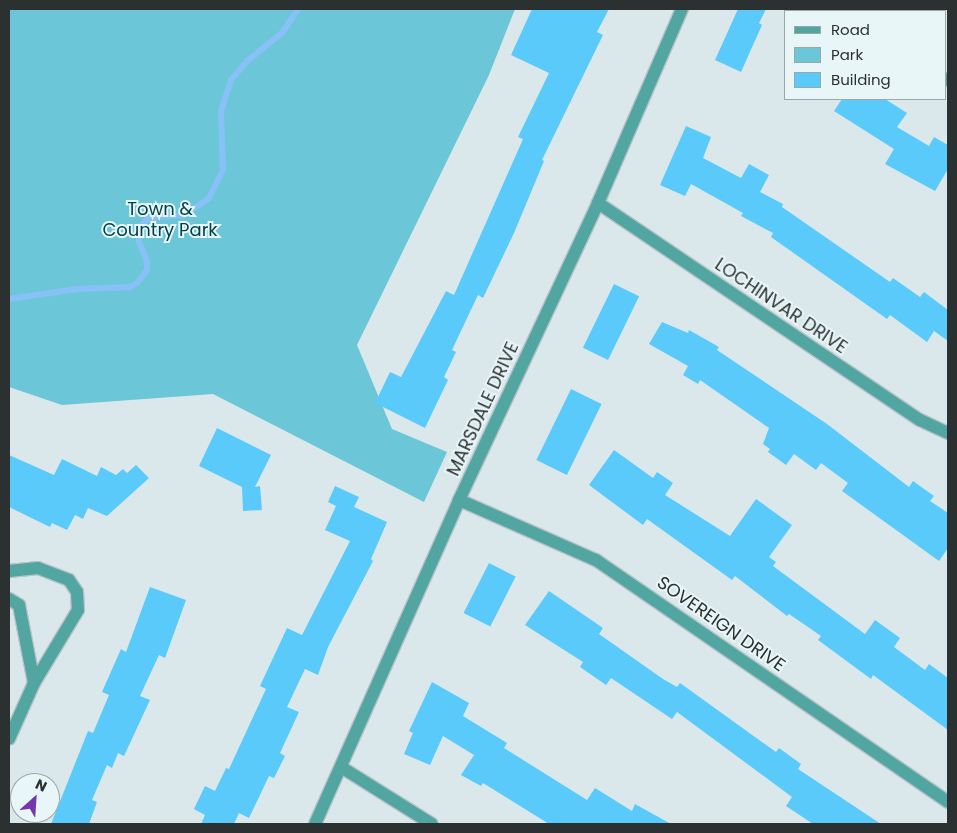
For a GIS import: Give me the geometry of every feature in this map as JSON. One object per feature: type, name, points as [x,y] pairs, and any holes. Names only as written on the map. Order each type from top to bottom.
[{"type":"street","name":"MARSDALE DRIVE","points":[[315,824],[459,500],[598,203],[682,9]]},
{"type":"street","name":"LOCHINVAR DRIVE","points":[[598,203],[920,420],[948,433]]},
{"type":"street","name":"SOVEREIGN DRIVE","points":[[459,500],[596,560],[948,802]]},
{"type":"street","points":[[9,571],[38,568],[69,580],[77,592],[78,610],[34,682],[9,739]]},
{"type":"street","points":[[9,599],[19,605],[34,682]]},
{"type":"street","points":[[341,767],[432,824]]},
{"type":"green space","name":"Town & Country Park","points":[[9,9],[515,9],[489,75],[357,345],[392,429],[447,452],[424,502],[213,394],[62,405],[9,387]]},
{"type":"building","points":[[532,9],[609,9],[597,32],[603,35],[542,160],[544,161],[514,233],[483,298],[478,295],[452,350],[456,352],[444,377],[448,380],[425,428],[375,403],[390,372],[401,377],[446,291],[454,295],[523,139],[518,137],[549,73],[511,55]]},
{"type":"building","points":[[738,9],[766,9],[759,23],[762,25],[741,72],[715,60]]},
{"type":"building","points":[[841,100],[887,100],[907,113],[897,127],[929,146],[934,137],[948,145],[948,169],[935,191],[885,164],[894,149],[834,111]]},
{"type":"building","points":[[686,126],[711,137],[703,158],[741,178],[749,164],[769,175],[760,192],[783,204],[782,207],[890,282],[893,278],[920,297],[924,292],[948,310],[948,341],[934,331],[927,342],[890,315],[887,319],[771,237],[773,233],[741,216],[743,213],[691,184],[685,196],[660,185]]},
{"type":"building","points":[[614,284],[639,296],[608,360],[583,348]]},
{"type":"building","points":[[662,322],[688,333],[689,330],[719,347],[717,350],[827,424],[909,487],[913,481],[934,496],[930,501],[948,513],[948,548],[939,561],[842,491],[848,483],[821,463],[816,470],[794,454],[786,465],[768,452],[770,449],[763,444],[769,428],[700,380],[698,384],[683,375],[688,366],[649,344]]},
{"type":"building","points":[[571,389],[602,404],[567,475],[536,460]]},
{"type":"building","points":[[217,428],[271,455],[255,487],[260,486],[262,510],[243,511],[242,487],[199,466]]},
{"type":"building","points":[[614,450],[653,478],[657,472],[673,483],[665,495],[730,536],[756,499],[792,525],[769,557],[776,562],[773,566],[865,634],[875,620],[900,638],[894,647],[925,670],[929,664],[948,678],[948,730],[873,675],[871,679],[818,640],[821,636],[789,614],[787,616],[735,576],[732,580],[647,519],[643,525],[589,485]]},
{"type":"building","points":[[9,455],[54,475],[62,459],[97,476],[101,467],[116,475],[123,469],[127,473],[136,465],[149,478],[107,516],[88,508],[83,519],[75,515],[67,530],[52,523],[50,527],[9,507]]},
{"type":"building","points":[[335,486],[359,497],[354,507],[387,522],[371,559],[373,561],[328,647],[318,675],[305,669],[287,707],[299,712],[280,753],[285,756],[274,778],[269,776],[249,818],[239,813],[234,824],[201,824],[205,815],[194,809],[205,786],[215,791],[226,768],[229,769],[266,689],[260,686],[287,628],[302,635],[350,541],[325,530],[336,506],[328,502]]},
{"type":"building","points":[[489,563],[516,577],[490,627],[464,613]]},
{"type":"building","points":[[150,587],[186,600],[165,658],[159,655],[140,696],[150,700],[124,756],[118,753],[112,768],[107,765],[92,800],[97,802],[89,824],[51,824],[60,823],[60,801],[88,731],[93,733],[109,695],[102,692],[121,649],[126,652]]},
{"type":"building","points":[[549,591],[603,628],[599,634],[663,679],[677,687],[680,683],[776,752],[779,748],[801,764],[798,769],[881,824],[813,824],[786,806],[792,797],[677,712],[672,719],[611,678],[606,685],[580,667],[583,662],[525,625]]},
{"type":"building","points":[[432,682],[469,703],[463,716],[507,743],[504,748],[587,800],[595,788],[632,811],[635,804],[671,824],[549,824],[483,783],[481,786],[461,775],[474,755],[443,736],[430,765],[404,754],[413,733],[409,731]]},
{"type":"waterway","points":[[9,299],[77,289],[130,287],[137,283],[147,270],[147,261],[139,242],[139,228],[148,218],[184,215],[209,198],[223,169],[221,111],[231,80],[247,61],[282,33],[298,9]]}]
